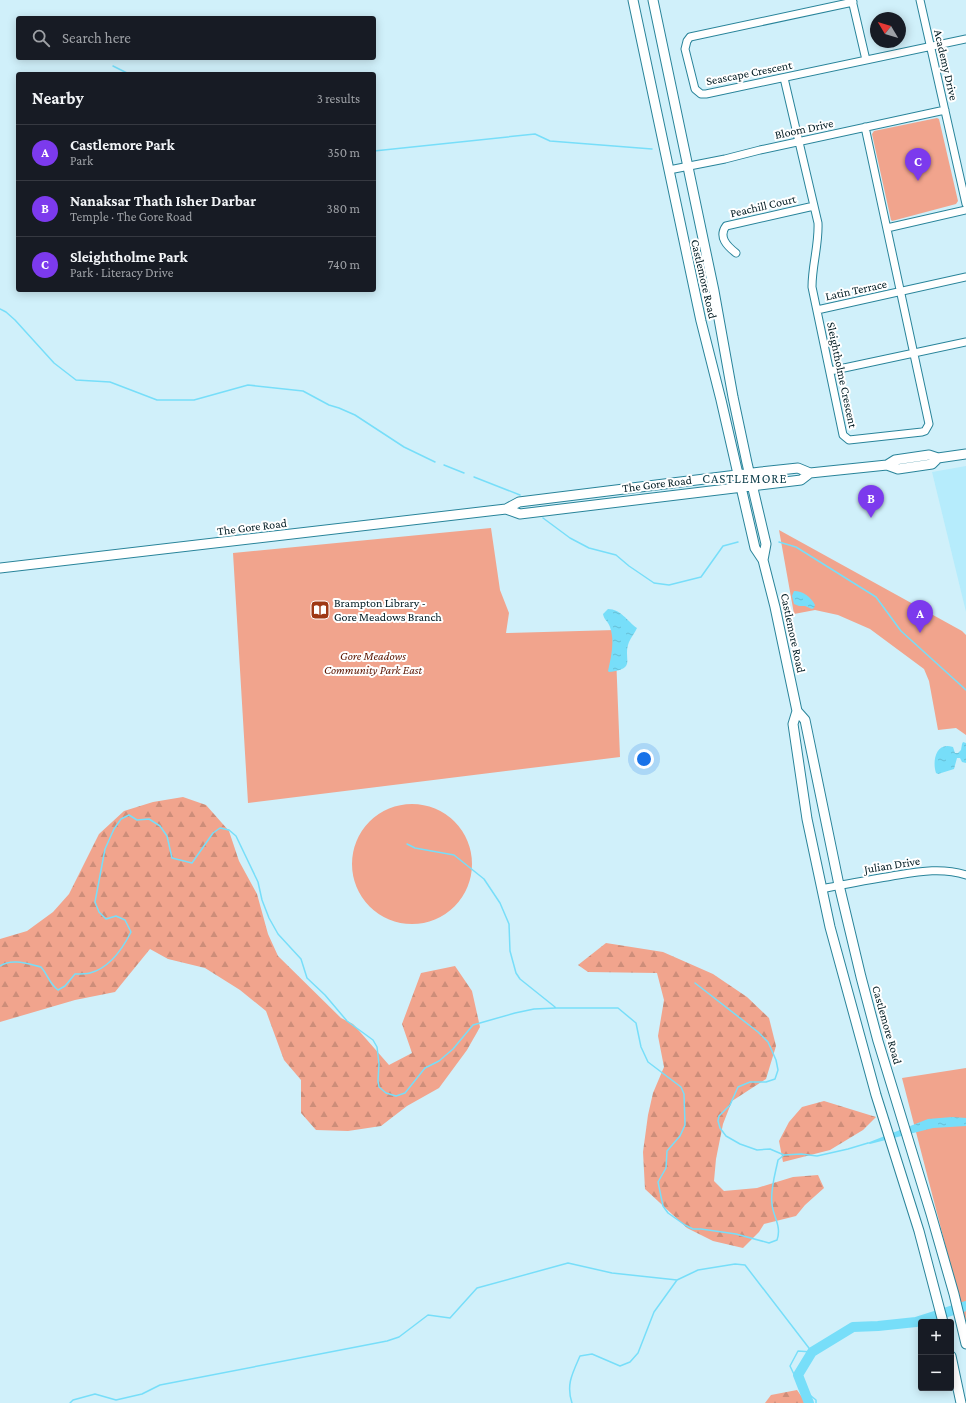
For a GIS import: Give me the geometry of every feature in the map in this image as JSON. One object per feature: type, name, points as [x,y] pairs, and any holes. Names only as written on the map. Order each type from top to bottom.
[{"type":"main road","name":"Castlemore Road","points":[[633,0],[701,321],[755,548],[763,560],[776,607],[796,711],[793,724],[807,819],[830,927],[876,1095],[919,1231],[943,1319]]},
{"type":"main road","name":"Castlemore Road","points":[[653,0],[714,290],[734,397],[766,544],[763,560]]},
{"type":"main road","name":"The Gore Road","points":[[0,568],[506,509],[519,502],[738,475],[798,468],[810,473],[887,465],[895,460],[929,455],[938,458],[966,454]]},
{"type":"main road","name":"The Gore Road","points":[[506,509],[520,514],[741,486],[801,480],[810,473]]},
{"type":"main road","points":[[560,497],[562,508]]},
{"type":"main road","name":"Castlemore Road","points":[[796,711],[804,720],[839,885],[878,1041],[912,1150],[954,1294],[966,1344]]},
{"type":"main road","points":[[862,1046],[878,1041]]},
{"type":"main road","points":[[876,1095],[893,1090]]},
{"type":"main road","points":[[954,1364],[962,1385],[961,1403]]},
{"type":"street","name":"Academy Drive","points":[[920,0],[966,204]]},
{"type":"street","name":"Seascape Crescent","points":[[853,1],[690,37],[685,49],[694,86],[701,94],[706,94],[966,39]]},
{"type":"street","points":[[853,1],[866,60]]},
{"type":"street","name":"Sleightholme Crescent","points":[[784,78],[818,229],[812,274],[812,287],[843,434],[846,439],[852,440],[922,432],[929,424],[865,127]]},
{"type":"street","name":"Bloom Drive","points":[[669,170],[945,110]]},
{"type":"street","name":"Peachill Court","points":[[736,253],[728,247],[724,241],[723,235],[726,226],[814,206]]},
{"type":"street","points":[[886,228],[966,210]]},
{"type":"street","name":"Latin Terrace","points":[[817,310],[966,277]]},
{"type":"street","points":[[830,371],[966,342]]},
{"type":"street","name":"Julian Drive","points":[[822,889],[850,882],[928,870],[952,871],[966,875]]},
{"type":"shaded area","points":[[966,466],[966,612],[932,472]]},
{"type":"green space","points":[[937,118],[939,119],[958,201],[956,204],[892,221],[872,134],[874,131]]},
{"type":"green space","name":"Gore Meadows Community Park East","points":[[491,528],[500,590],[509,613],[506,633],[615,630],[620,757],[248,803],[233,553]]},
{"type":"green space","points":[[779,530],[962,631],[966,635],[966,735],[956,728],[938,730],[929,681],[924,669],[870,629],[838,615],[815,610],[794,614]]},
{"type":"green space","points":[[183,797],[206,805],[229,831],[239,861],[257,894],[268,934],[278,956],[341,1018],[353,1024],[389,1065],[412,1053],[402,1024],[421,973],[455,966],[472,991],[480,1027],[467,1050],[439,1088],[407,1106],[381,1126],[348,1131],[316,1130],[301,1113],[301,1080],[284,1060],[266,1011],[240,990],[205,968],[168,959],[150,949],[115,992],[75,1000],[0,1022],[0,939],[27,931],[53,912],[69,894],[99,834],[124,811],[153,802]]},
{"type":"green space","points":[[412,804],[424,805],[435,809],[445,814],[454,822],[462,831],[467,841],[471,852],[471,876],[467,887],[462,897],[454,906],[445,914],[435,919],[424,923],[412,924],[400,923],[389,919],[379,914],[370,906],[362,897],[357,887],[353,876],[352,864],[353,852],[357,841],[362,831],[370,822],[379,814],[389,809],[400,805]]},
{"type":"green space","points":[[606,943],[663,952],[713,974],[747,997],[769,1018],[776,1046],[766,1079],[732,1101],[723,1124],[716,1159],[714,1181],[724,1191],[757,1188],[793,1177],[818,1175],[824,1188],[805,1205],[796,1216],[764,1224],[759,1232],[743,1248],[713,1241],[687,1228],[645,1189],[643,1152],[648,1115],[653,1093],[664,1067],[658,1036],[664,1000],[657,973],[588,972],[578,965]]},
{"type":"green space","points":[[966,1068],[966,1325],[902,1078]]},
{"type":"green space","points":[[824,1101],[876,1117],[863,1130],[830,1150],[783,1162],[779,1141],[789,1122],[802,1107]]},
{"type":"green space","points":[[797,1390],[806,1403],[765,1403],[771,1395]]},
{"type":"water","points":[[794,591],[804,593],[809,597],[815,605],[814,608],[812,609],[794,604],[792,596]]},
{"type":"water","points":[[608,609],[617,611],[637,628],[627,648],[626,665],[623,668],[609,672],[612,638],[610,627],[603,614]]},
{"type":"water","points":[[963,742],[966,743],[966,763],[962,762],[960,758],[957,758],[954,769],[938,774],[936,773],[935,758],[939,749],[947,746],[953,747],[955,753],[958,753],[961,750]]},
{"type":"water","points":[[952,1117],[966,1118],[966,1126],[933,1128],[870,1144],[867,1143],[928,1119]]},
{"type":"waterway","points":[[113,66],[125,72]]},
{"type":"waterway","points":[[376,151],[535,134],[550,141],[652,149]]},
{"type":"waterway","points":[[0,309],[15,320],[54,363],[76,380],[110,382],[157,400],[194,400],[248,385],[303,391],[329,405],[355,415],[404,447],[435,462]]},
{"type":"waterway","points":[[444,465],[464,473]]},
{"type":"waterway","points":[[474,477],[520,495]]},
{"type":"waterway","points":[[543,518],[570,538],[589,548],[616,555],[654,583],[669,585],[701,577],[723,546],[738,542]]},
{"type":"waterway","points":[[779,542],[796,547],[876,597],[901,631],[966,690]]},
{"type":"waterway","points":[[0,966],[10,962],[15,962],[41,967],[58,990],[65,986],[75,974],[90,973],[103,967],[120,951],[131,932],[125,920],[116,916],[106,919],[99,912],[95,902],[105,849],[114,829],[121,819],[129,815],[137,820],[149,819],[160,826],[167,836],[172,858],[192,863],[213,833],[220,828],[229,830],[236,836],[258,882],[262,900],[269,918],[278,934],[301,959],[307,978],[325,995],[347,1021],[373,1040],[377,1047],[379,1087],[386,1093],[396,1096],[405,1093],[425,1068],[439,1061],[453,1049],[473,1025],[534,1009],[618,1008],[636,1023],[641,1047],[648,1062],[681,1087],[684,1094],[685,1125],[680,1136],[667,1151],[666,1168],[658,1182],[663,1206],[668,1213],[693,1229],[736,1234],[769,1243],[777,1240],[778,1230],[773,1209],[772,1193],[778,1160],[784,1155]]},
{"type":"waterway","points":[[407,844],[415,848],[454,855],[484,879],[500,903],[509,924],[510,951],[516,973],[520,979],[555,1007]]},
{"type":"waterway","points":[[695,983],[758,1032],[768,1042],[776,1060],[778,1070],[775,1079],[766,1082],[750,1082],[738,1087],[730,1105],[719,1116],[718,1121],[720,1128],[726,1136],[740,1144],[757,1150],[770,1149],[784,1155],[801,1154],[817,1156],[868,1143]]},
{"type":"waterway","points":[[70,1403],[73,1400],[95,1394],[116,1400],[142,1394],[160,1385],[387,1341],[399,1337],[428,1315],[450,1318],[477,1288],[568,1263],[612,1273],[677,1280]]},
{"type":"waterway","points":[[572,1403],[570,1397],[570,1385],[572,1374],[580,1356],[592,1354],[620,1366],[630,1362],[638,1353],[654,1312],[677,1280],[698,1270],[735,1264],[745,1265],[812,1352]]},
{"type":"waterway","points":[[809,1403],[798,1375],[812,1352],[853,1327],[916,1322],[966,1306]]},
{"type":"waterway","points":[[812,1352],[798,1351],[790,1366],[800,1387],[816,1400],[816,1403]]},
{"type":"place","name":"Sleightholme Park","points":[[918,181]]},
{"type":"place","name":"Nanaksar Thath Isher Darbar","points":[[871,518]]},
{"type":"place","name":"Brampton Library - Gore Meadows Branch","points":[[320,610]]},
{"type":"place","name":"Castlemore Park","points":[[920,633]]},
{"type":"district","name":"CASTLEMORE","points":[[745,478]]}]
